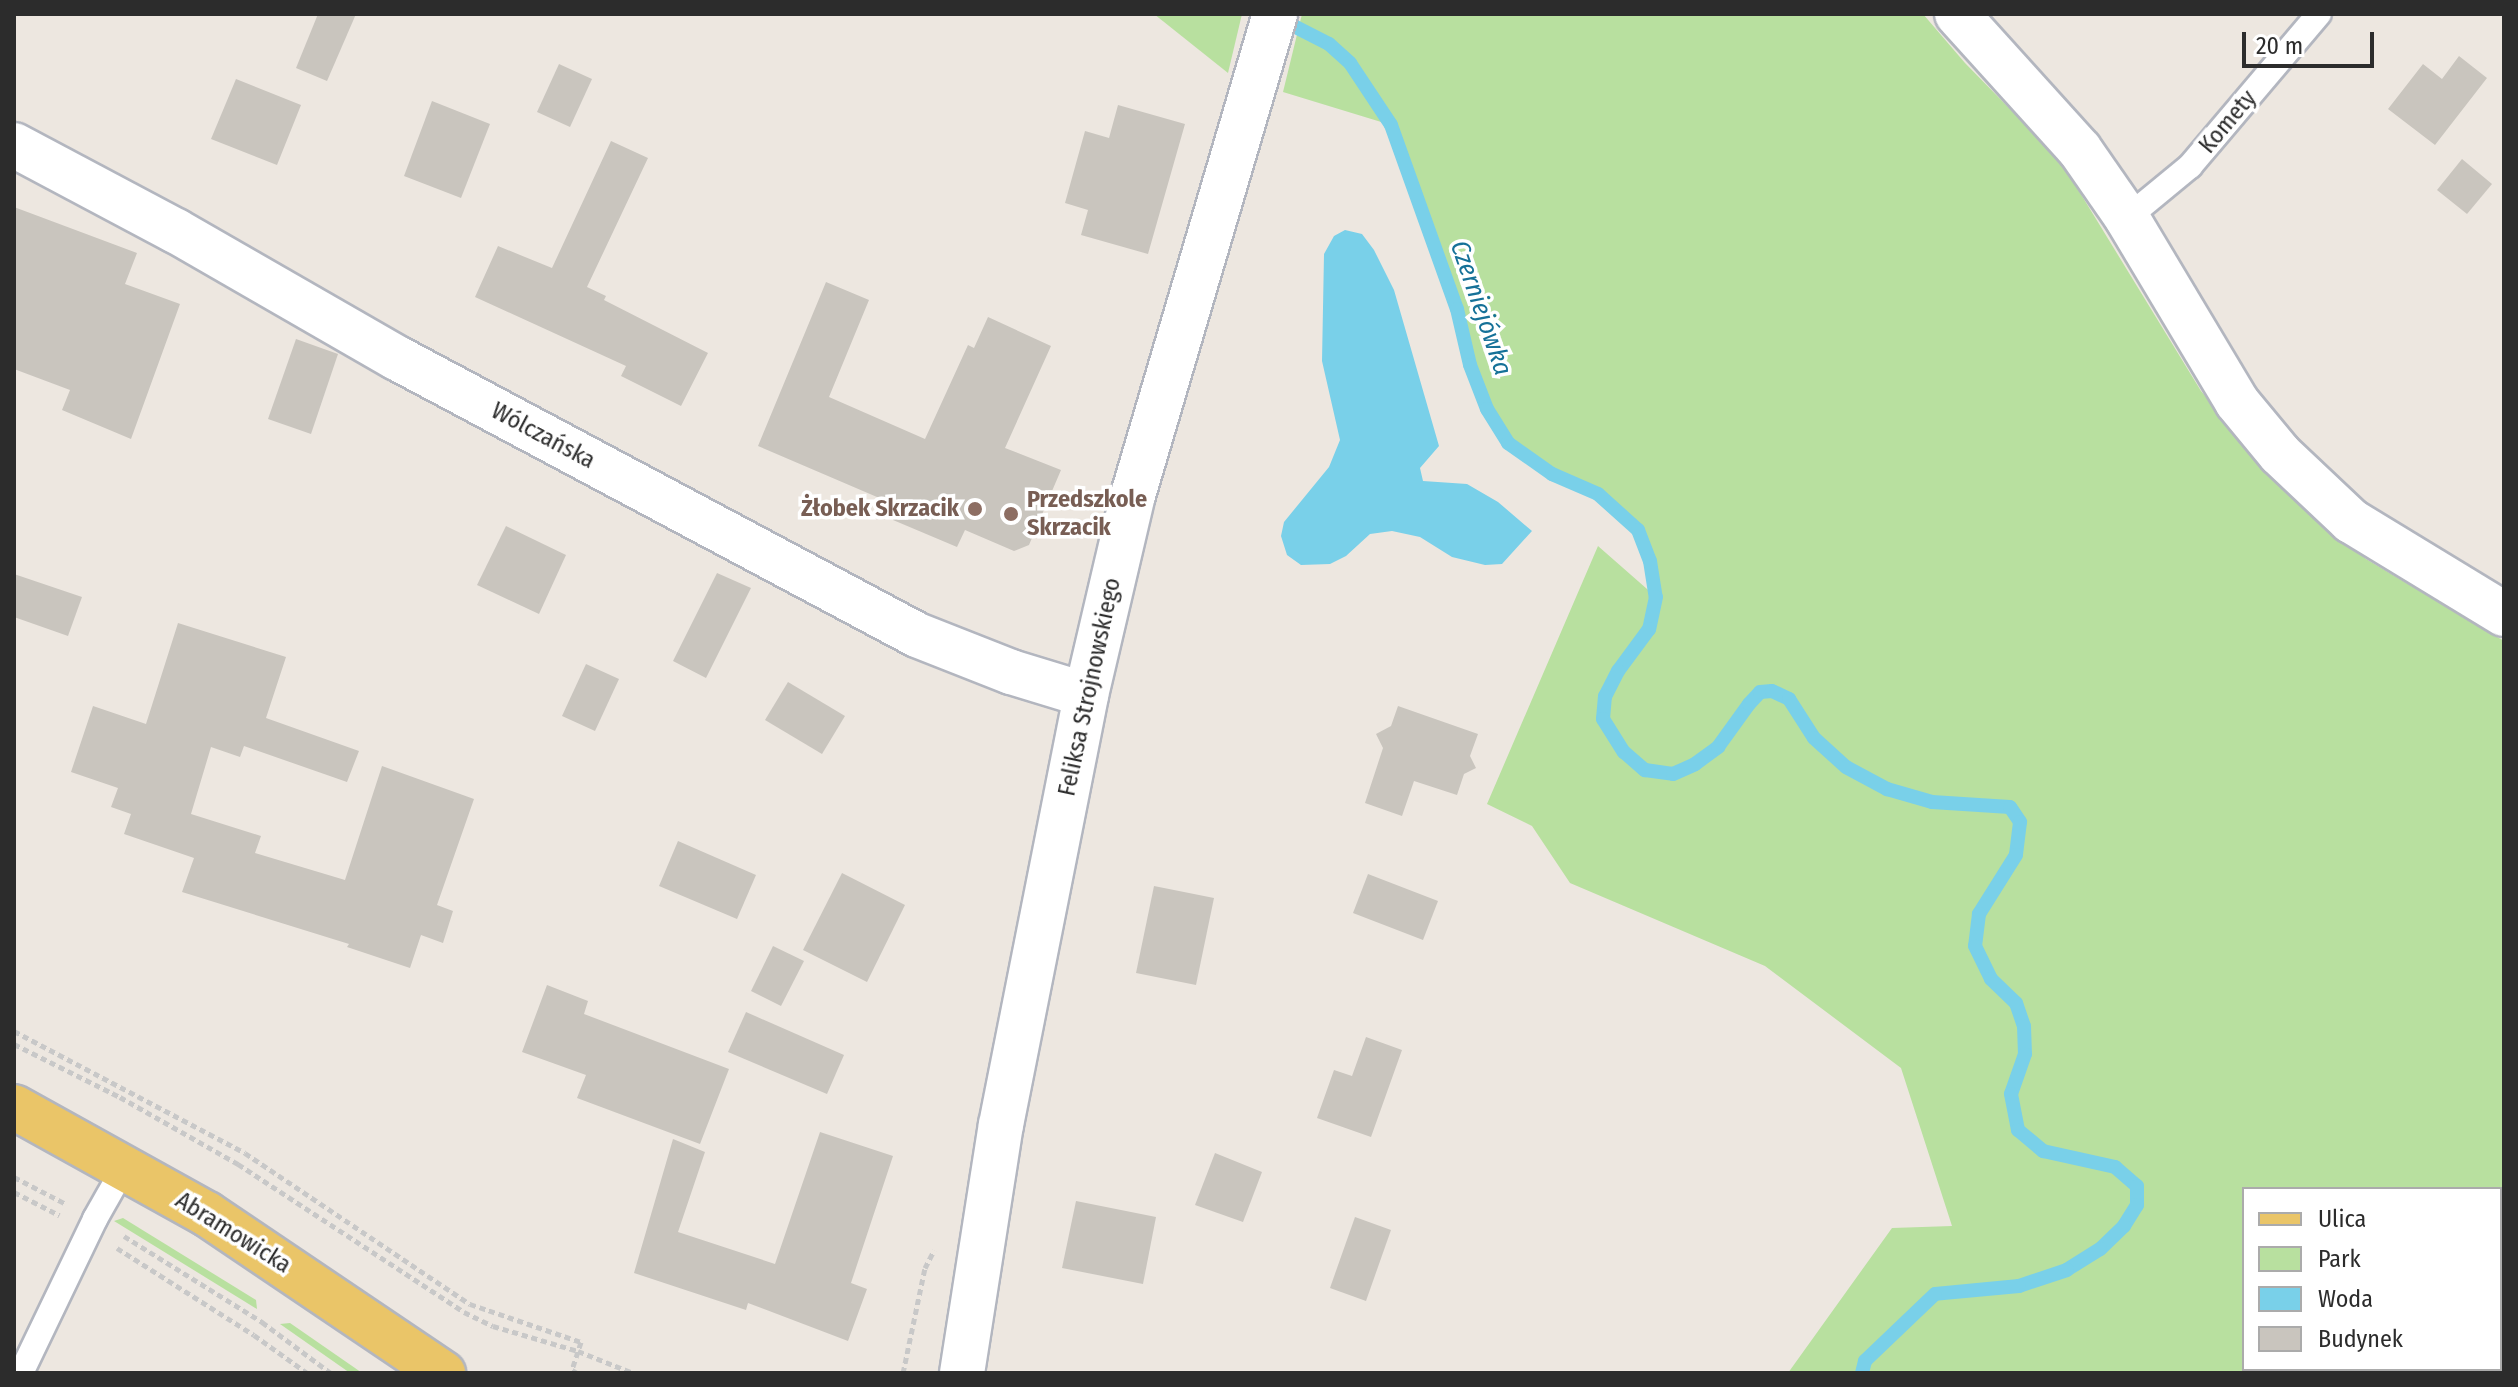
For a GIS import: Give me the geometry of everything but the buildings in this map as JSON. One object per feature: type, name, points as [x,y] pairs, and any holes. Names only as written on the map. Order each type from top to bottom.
[{"type":"main road","name":"Abramowicka","points":[[14,1107],[125,1166],[229,1228],[443,1373]]},
{"type":"street","name":"Feliksa Strojnowskiego","points":[[962,1373],[1001,1125],[1086,695],[1133,495],[1275,14]]},
{"type":"street","points":[[1957,14],[2080,150],[2127,218],[2237,402],[2296,470],[2351,521],[2504,614]]},
{"type":"street","name":"Wólczańska","points":[[14,145],[176,231],[411,366],[917,635],[1011,672],[1086,695]]},
{"type":"lane","name":"Komety","points":[[2127,218],[2190,166],[2319,14]]},
{"type":"lane","points":[[21,1373],[92,1225],[125,1166]]},
{"type":"path","points":[[14,1031],[245,1153],[470,1304],[581,1342],[572,1370],[577,1373]]},
{"type":"path","points":[[14,1044],[120,1097],[238,1164],[464,1312],[493,1326],[578,1351],[633,1373]]},
{"type":"path","points":[[14,1177],[262,1322],[331,1373]]},
{"type":"path","points":[[14,1192],[92,1225],[307,1373]]},
{"type":"green space","points":[[1154,14],[1242,14],[1228,73]]},
{"type":"green space","points":[[1302,14],[1923,14],[1965,63],[2060,160],[2201,391],[2283,488],[2366,559],[2504,641],[2504,1373],[1788,1373],[1892,1228],[1952,1226],[1901,1068],[1765,966],[1570,883],[1532,826],[1487,804],[1598,546],[1655,596],[1650,561],[1638,530],[1598,494],[1552,474],[1508,443],[1487,409],[1470,365],[1457,309],[1391,125],[1283,92]]},
{"type":"green space","points":[[123,1218],[256,1300],[257,1309],[114,1221]]},
{"type":"green space","points":[[290,1323],[362,1373],[350,1373],[280,1324]]},
{"type":"water","points":[[1345,230],[1362,234],[1374,250],[1394,290],[1439,446],[1420,468],[1423,481],[1467,484],[1498,502],[1532,531],[1502,564],[1485,565],[1452,557],[1420,537],[1392,531],[1370,534],[1346,556],[1330,564],[1301,565],[1287,555],[1281,536],[1284,522],[1329,467],[1340,440],[1322,361],[1324,254],[1334,236]]},
{"type":"waterway","name":"Czerniejówka","points":[[1280,19],[1329,44],[1350,63],[1391,125],[1457,309],[1470,365],[1487,409],[1508,443],[1552,474],[1598,494],[1638,530],[1650,561],[1656,597],[1649,629],[1618,671],[1605,696],[1603,719],[1624,752],[1645,770],[1673,774],[1695,764],[1718,747],[1760,692],[1772,691],[1789,699],[1814,738],[1846,767],[1887,789],[1932,802],[2010,807],[2020,822],[2016,855],[1979,914],[1975,946],[1991,979],[2016,1003],[2024,1026],[2025,1054],[2011,1094],[2018,1130],[2043,1151],[2115,1167],[2137,1186],[2137,1205],[2124,1226],[2100,1249],[2067,1270],[2019,1286],[1935,1294],[1865,1361],[1862,1373]]},
{"type":"place","name":"Żłobek Skrzacik","points":[[975,509]]},
{"type":"place","name":"Przedszkole Skrzacik","points":[[1011,514]]}]
